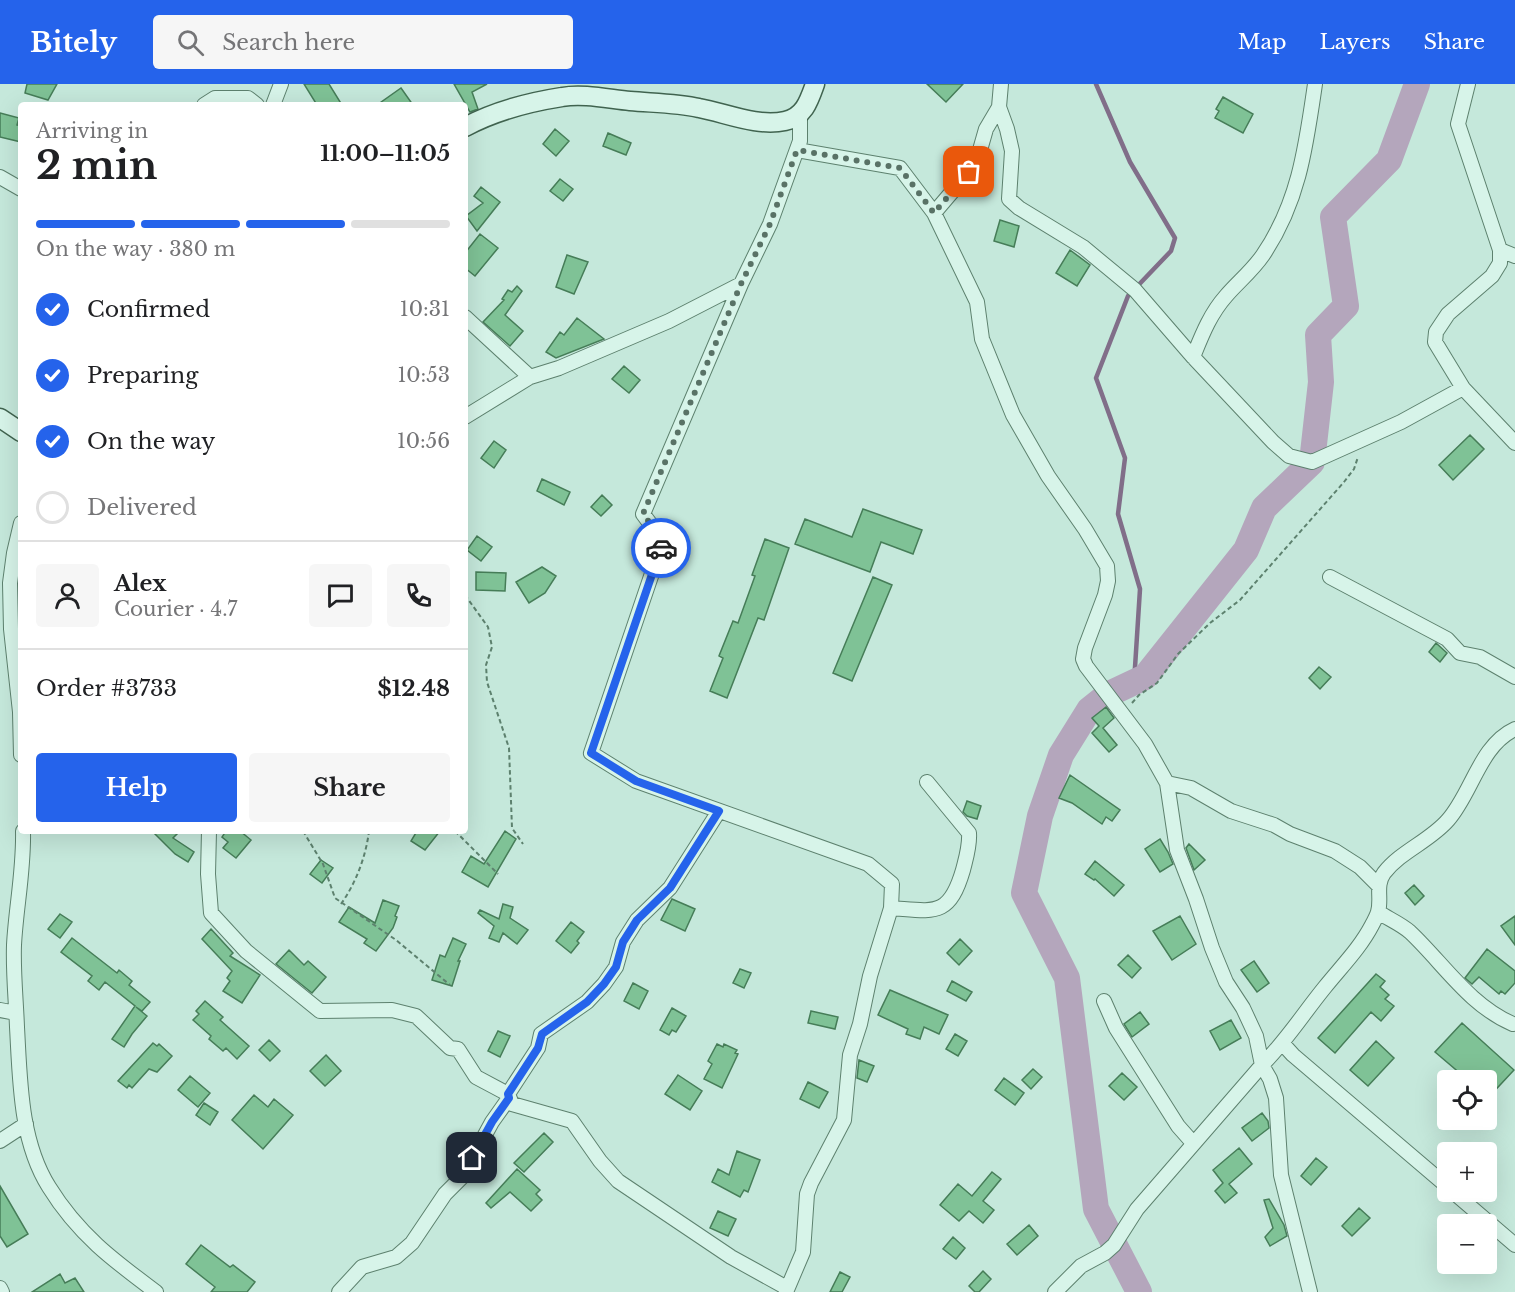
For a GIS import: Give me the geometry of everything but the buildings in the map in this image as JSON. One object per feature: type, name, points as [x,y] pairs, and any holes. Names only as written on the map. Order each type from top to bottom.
[{"type":"street","points":[[274,102],[281,84]]},
{"type":"street","points":[[468,126],[568,90],[697,107],[751,120],[787,121],[800,115],[810,100],[815,84]]},
{"type":"street","points":[[1001,84],[999,107],[1012,151],[1009,199],[1013,204],[1083,247],[1135,290],[1193,357],[1289,456],[1312,462],[1401,422],[1463,388]]},
{"type":"street","points":[[1193,357],[1210,318],[1225,296],[1249,274],[1263,255],[1287,213],[1294,195],[1309,131],[1315,84]]},
{"type":"street","points":[[1468,84],[1458,124],[1500,250],[1500,263],[1492,276],[1448,314],[1436,332],[1435,342],[1463,388],[1515,442]]},
{"type":"street","points":[[209,102],[215,98],[248,98],[253,102]]},
{"type":"street","points":[[934,213],[969,172],[978,157],[986,129],[999,107]]},
{"type":"street","points":[[209,834],[208,874],[211,913],[246,951],[320,1011],[392,1010],[416,1016],[450,1048],[458,1049],[476,1077],[508,1096],[512,1104],[572,1121],[600,1161],[618,1181],[731,1257],[787,1290],[803,1252],[807,1194],[844,1120],[850,1055],[860,1024],[870,976],[891,908],[892,884],[868,864],[636,781],[591,753],[663,541],[643,514],[741,284],[770,224],[800,141],[800,115]]},
{"type":"street","points":[[797,150],[900,168],[934,213],[976,302],[982,339],[1012,415],[1048,476],[1085,529],[1107,566],[1108,581],[1105,595],[1083,658],[1086,666],[1145,744],[1167,783],[1178,850],[1212,948],[1226,982],[1243,1008],[1256,1036],[1262,1065],[1270,1079],[1276,1098],[1281,1175],[1310,1292]]},
{"type":"street","points":[[0,177],[18,187]]},
{"type":"street","points":[[1500,250],[1515,256]]},
{"type":"street","points":[[468,415],[530,377],[559,368],[669,321],[741,284]]},
{"type":"street","points":[[468,320],[530,377]]},
{"type":"street","points":[[0,418],[18,430]]},
{"type":"street","points":[[18,530],[7,554],[11,630],[18,694]]},
{"type":"street","points":[[1330,577],[1447,639],[1460,653],[1480,657],[1515,677]]},
{"type":"street","points":[[1054,1292],[1081,1266],[1105,1253],[1114,1245],[1137,1209],[1262,1065],[1283,1044],[1325,987],[1362,943],[1378,912],[1378,885],[1384,873],[1394,862],[1448,820],[1489,752],[1508,732],[1515,729]]},
{"type":"street","points":[[891,908],[926,911],[941,908],[954,896],[961,879],[970,843],[969,833],[927,783]]},
{"type":"street","points":[[1167,783],[1191,788],[1231,811],[1274,825],[1290,834],[1335,851],[1360,867],[1378,885]]},
{"type":"street","points":[[339,1292],[362,1267],[396,1257],[412,1243],[445,1194],[462,1176],[538,1048],[542,1034],[587,1002],[604,984],[616,967],[623,942],[637,920],[670,888],[719,811]]},
{"type":"street","points":[[23,834],[22,869],[14,945],[16,1013],[19,1067],[26,1124],[35,1158],[48,1186],[69,1215],[100,1250],[156,1292]]},
{"type":"street","points":[[1378,912],[1408,930],[1477,1001],[1496,1016],[1514,1025]]},
{"type":"street","points":[[1104,1001],[1116,1028],[1178,1126],[1193,1143]]},
{"type":"street","points":[[0,1010],[16,1013]]},
{"type":"street","points":[[1283,1044],[1366,1120],[1437,1178]]},
{"type":"street","points":[[0,1141],[26,1124]]},
{"type":"street","points":[[1465,1202],[1515,1245]]},
{"type":"street","points":[[0,1288],[2,1292]]},
{"type":"path","points":[[1123,714],[1138,695],[1157,682],[1178,654],[1210,623],[1240,600],[1319,512],[1354,469],[1358,458],[1357,441]]},
{"type":"path","points":[[468,599],[488,627],[492,647],[486,665],[488,682],[509,747],[512,828],[523,844]]},
{"type":"path","points":[[305,834],[323,864],[334,898],[396,940],[450,984]]},
{"type":"path","points":[[341,904],[356,876],[368,834]]},
{"type":"path","points":[[458,834],[498,874]]},
{"type":"waterway","points":[[1096,84],[1130,162],[1175,238],[1171,251],[1128,296],[1096,378],[1125,458],[1118,514],[1140,589],[1134,683]]},
{"type":"waterway","points":[[1139,1292],[1096,1209],[1067,978],[1024,893],[1040,816],[1061,755],[1089,710],[1109,694],[1145,677],[1246,550],[1264,508],[1312,462],[1321,382],[1318,335],[1346,306],[1333,217],[1389,160],[1417,84]]},
{"type":"way so far","points":[[661,548],[663,541],[643,514],[741,284],[770,224],[797,150],[900,168],[934,213],[969,172]]},
{"type":"route","points":[[472,1158],[492,1122],[509,1098],[508,1094],[538,1048],[542,1034],[587,1002],[604,984],[616,967],[623,942],[637,920],[670,888],[719,811],[636,781],[591,753],[661,548]]}]
